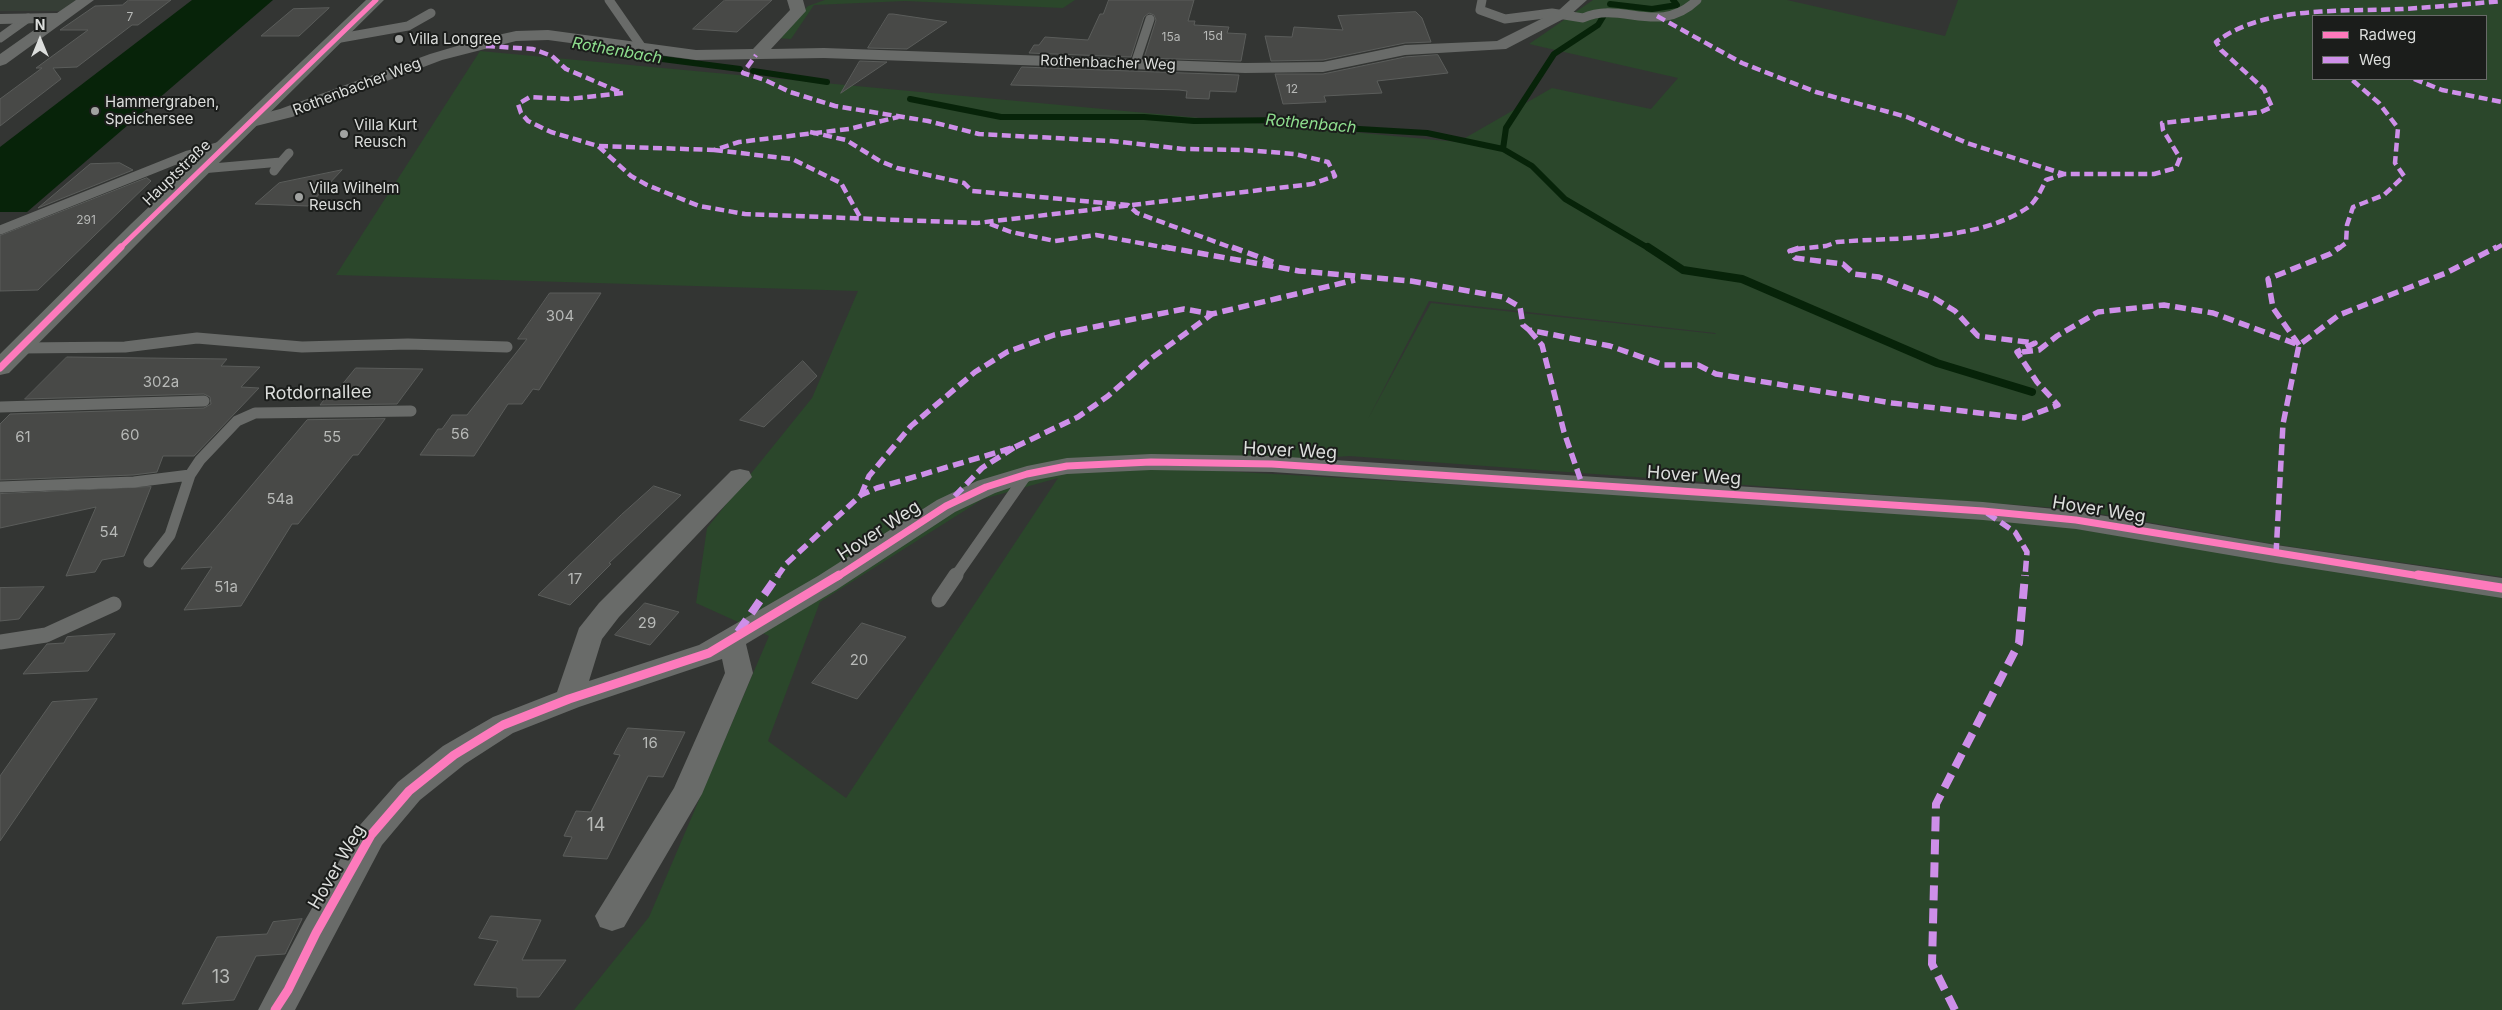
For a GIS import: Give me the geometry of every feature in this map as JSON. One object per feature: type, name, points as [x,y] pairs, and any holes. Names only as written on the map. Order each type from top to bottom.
[{"type":"main road","name":"Hauptstraße","points":[[0,368],[226,144],[376,0]]},
{"type":"street","points":[[0,61],[86,0]]},
{"type":"street","points":[[756,54],[798,11],[795,0]]},
{"type":"street","name":"Rothenbacher Weg","points":[[248,123],[286,113],[436,57],[507,38],[548,34],[643,49],[696,55],[824,53],[1245,68],[1324,67],[1405,50],[1500,46],[1564,13],[1579,0]]},
{"type":"street","points":[[0,19],[60,18]]},
{"type":"street","name":"Hover Weg","points":[[275,1010],[288,990],[316,933],[371,835],[410,791],[454,755],[503,725],[570,699],[709,653],[946,506],[986,487],[1027,474],[1066,466],[1150,462],[1262,464],[1983,510],[2076,520],[2276,554],[2502,588]]},
{"type":"street","points":[[570,699],[589,635],[609,610],[652,564],[740,477]]},
{"type":"street","points":[[612,916],[687,794],[738,673],[732,640]]},
{"type":"lane","points":[[609,0],[643,49]]},
{"type":"lane","points":[[1482,0],[1480,10],[1492,18],[1511,20],[1549,13],[1564,13],[1583,18],[1595,10],[1611,8],[1657,16],[1679,15],[1696,0]]},
{"type":"lane","points":[[336,39],[408,26],[431,13]]},
{"type":"lane","points":[[0,38],[28,18]]},
{"type":"lane","points":[[1135,64],[1150,19]]},
{"type":"lane","points":[[0,230],[188,155],[226,144]]},
{"type":"lane","points":[[274,171],[289,153]]},
{"type":"lane","points":[[201,169],[281,162]]},
{"type":"lane","points":[[21,348],[125,347],[197,338],[302,346],[408,344],[507,347]]},
{"type":"lane","points":[[0,407],[204,401]]},
{"type":"lane","name":"Rotdornallee","points":[[149,562],[170,535],[190,474],[236,422],[255,413],[412,411]]},
{"type":"lane","points":[[0,487],[134,482],[190,474]]},
{"type":"lane","points":[[939,600],[1027,474]]},
{"type":"lane","points":[[0,642],[46,635],[114,604]]},
{"type":"shaded area","points":[[0,0],[80,0],[66,11],[0,11]]},
{"type":"shaded area","name":"Hammergraben, Speichersee","points":[[192,0],[273,0],[27,212],[0,212],[0,147]]},
{"type":"shaded area","points":[[825,0],[1075,0],[1063,8],[905,1],[814,5],[791,39],[776,38],[808,6]]},
{"type":"shaded area","points":[[1593,0],[1787,0],[1945,36],[1958,0],[2502,0],[2502,577],[2272,544],[2072,509],[1349,456],[1163,470],[1204,470],[1987,515],[2502,595],[2502,1010],[574,1010],[649,917],[769,636],[696,603],[707,528],[812,398],[858,291],[336,275],[480,51],[1458,142],[1552,88],[1651,109],[1678,78],[1529,44]],"holes":[[[1429,301],[1715,333],[1716,334],[1431,303],[1368,419]],[[1058,478],[846,798],[768,741],[820,602],[983,499]]]},
{"type":"building","points":[[129,0],[171,0],[138,25],[132,25],[77,67],[53,68],[61,79],[0,126],[0,99],[42,68],[36,68],[88,30],[60,30],[95,6],[122,5]]},
{"type":"building","points":[[725,0],[772,0],[737,32],[693,29]]},
{"type":"building","points":[[1109,0],[1194,0],[1188,21],[1195,21],[1194,25],[1229,27],[1227,33],[1246,34],[1241,61],[1144,58],[1156,20],[1154,15],[1149,13],[1144,17],[1131,57],[1029,53],[1034,45],[1039,45],[1045,37],[1088,40]]},
{"type":"building","points":[[329,8],[299,36],[261,36],[293,9]]},
{"type":"building","points":[[1416,12],[1422,18],[1431,42],[1405,43],[1323,60],[1271,61],[1265,36],[1292,37],[1294,27],[1343,30],[1338,16]]},
{"type":"building","points":[[889,14],[947,22],[907,49],[868,48]]},
{"type":"building","points":[[1438,55],[1448,73],[1377,81],[1382,93],[1324,96],[1326,102],[1283,104],[1275,74],[1323,74],[1405,57]]},
{"type":"building","points":[[860,61],[887,62],[841,93]]},
{"type":"building","points":[[1022,67],[1239,75],[1236,92],[1210,91],[1209,99],[1186,98],[1187,91],[1179,90],[1011,85]]},
{"type":"building","points":[[120,163],[133,170],[38,208],[90,164]]},
{"type":"building","name":"Villa Wilhelm Reusch","points":[[342,170],[308,206],[255,204],[279,183]]},
{"type":"building","points":[[147,178],[151,181],[38,290],[0,291],[0,236]]},
{"type":"building","points":[[550,293],[601,293],[539,390],[533,389],[522,404],[508,404],[474,456],[420,455],[438,429],[442,429],[452,415],[467,415],[527,339],[518,339]]},
{"type":"building","points":[[67,357],[227,359],[221,366],[260,367],[241,387],[259,388],[194,456],[163,456],[157,472],[133,475],[0,480],[0,424],[10,414],[204,408],[211,404],[210,397],[204,394],[25,399]]},
{"type":"building","points":[[803,361],[817,376],[764,427],[740,420]]},
{"type":"building","points":[[356,368],[423,369],[397,404],[320,405],[333,388],[339,388]]},
{"type":"building","points":[[385,419],[358,455],[353,455],[298,524],[292,524],[241,606],[184,610],[212,567],[181,569],[307,420]]},
{"type":"building","points":[[654,486],[681,495],[609,563],[611,564],[570,605],[538,595],[621,515]]},
{"type":"building","points":[[151,487],[124,556],[102,560],[95,572],[66,576],[96,507],[0,528],[0,494]]},
{"type":"building","points":[[44,587],[19,619],[0,621],[0,588]]},
{"type":"building","points":[[645,603],[679,612],[650,645],[615,635]]},
{"type":"building","points":[[862,623],[906,637],[857,699],[812,683]]},
{"type":"building","points":[[115,634],[88,671],[23,674],[47,644],[64,643],[67,637]]},
{"type":"building","points":[[97,699],[0,841],[0,776],[52,702]]},
{"type":"building","points":[[628,728],[685,732],[663,777],[648,776],[607,859],[563,856],[572,837],[564,836],[576,811],[591,812],[620,755],[614,754]]},
{"type":"building","points":[[491,916],[541,920],[522,960],[566,960],[539,997],[517,997],[517,988],[474,985],[498,941],[479,938]]},
{"type":"building","points":[[302,919],[285,954],[256,956],[234,1000],[182,1004],[217,937],[267,934],[273,922]]},
{"type":"waterway","name":"Rothenbach","points":[[1610,4],[1652,9],[1677,5],[1673,0]]},
{"type":"waterway","name":"Rothenbach","points":[[1503,149],[1506,128],[1554,54],[1598,25],[1606,12]]},
{"type":"waterway","name":"Rothenbach","points":[[583,44],[631,55],[740,69]]},
{"type":"waterway","name":"Rothenbach","points":[[753,71],[827,82]]},
{"type":"waterway","name":"Rothenbach","points":[[910,99],[1001,117],[1144,117],[1194,121],[1292,120],[1342,128],[1427,133],[1503,149]]},
{"type":"waterway","points":[[1503,149],[1532,166],[1565,199],[1650,249]]},
{"type":"waterway","points":[[1648,247],[1683,270],[1742,279],[1937,363],[2032,392]]},
{"type":"marked path","points":[[990,224],[1011,232],[1055,241],[1096,235],[1299,271],[1411,281],[1503,297],[1520,307],[1523,325],[1529,330],[1610,346],[1664,365],[1698,365],[1716,374],[1892,403],[2024,418],[2058,405],[2037,382],[2017,352],[2035,343],[1978,336],[1955,311],[1934,298],[1879,277],[1854,274],[1843,264],[1795,258],[1790,251],[1802,247],[1826,246],[1837,242],[1935,235],[1983,226],[2006,219],[2027,208],[2036,199],[2046,180],[2064,174],[2154,174],[2176,168],[2180,158],[2163,130],[2162,123],[2261,112],[2272,107],[2264,89],[2221,50],[2216,42],[2230,31],[2251,23],[2304,14],[2502,1]]},
{"type":"marked path","points":[[1657,16],[1742,63],[1816,92],[1907,117],[1967,143],[2064,174]]},
{"type":"marked path","points":[[486,46],[533,49],[552,56],[566,69],[620,92]]},
{"type":"marked path","points":[[623,93],[568,99],[530,97],[518,104],[521,113],[528,121],[551,132],[598,146],[631,176],[647,185],[699,206],[745,214],[862,217],[939,223],[977,223],[1312,184],[1335,176],[1328,162],[1295,154],[1245,150],[1183,149],[1111,141],[979,134],[928,121],[835,106],[790,92],[765,80],[743,73],[756,55]]},
{"type":"marked path","points":[[2299,345],[2273,308],[2268,279],[2330,254],[2346,243],[2347,225],[2353,207],[2384,195],[2404,176],[2395,163],[2398,128],[2379,103],[2352,80]]},
{"type":"marked path","points":[[2417,80],[2442,90],[2502,102]]},
{"type":"marked path","points":[[599,146],[714,150],[739,142],[849,129],[898,117]]},
{"type":"marked path","points":[[810,132],[846,140],[880,161],[897,168],[964,183],[972,191],[1128,205],[1137,213],[1278,264]]},
{"type":"marked path","points":[[714,150],[792,159],[841,183],[860,217]]},
{"type":"marked path","points":[[2276,554],[2283,424],[2299,345],[2339,315],[2446,273],[2502,245]]},
{"type":"marked path","points":[[861,495],[869,476],[911,426],[975,372],[1007,352],[1054,335],[1184,309],[1212,314],[1355,280]]},
{"type":"marked path","points":[[2022,352],[2039,350],[2057,336],[2098,312],[2164,305],[2213,313],[2299,345]]},
{"type":"marked path","points":[[1015,447],[1078,417],[1108,396],[1149,360],[1212,314]]},
{"type":"marked path","points":[[1529,330],[1542,345],[1564,432],[1582,484]]},
{"type":"marked path","points":[[738,632],[786,564],[861,495],[877,488],[1015,447],[982,468],[951,500]]},
{"type":"marked path","points":[[1955,1010],[1932,964],[1936,804],[2019,643],[2027,552],[2015,532],[1987,513]]},
{"type":"cycle path","points":[[0,368],[140,228],[376,0]]},
{"type":"cycle path","points":[[275,1010],[288,990],[316,933],[371,835],[409,791],[454,755],[503,725],[569,699],[709,653],[827,583],[946,506],[986,487],[1027,474],[1067,466],[1151,462],[1272,464],[1983,511],[2076,520],[2276,554],[2502,588]]},
{"type":"place","name":"Villa Longree","points":[[399,39]]},
{"type":"place","name":"Hammergraben, Speichersee","points":[[95,111]]},
{"type":"place","name":"Villa Kurt Reusch","points":[[344,134]]},
{"type":"place","name":"Villa Wilhelm Reusch","points":[[299,197]]}]
